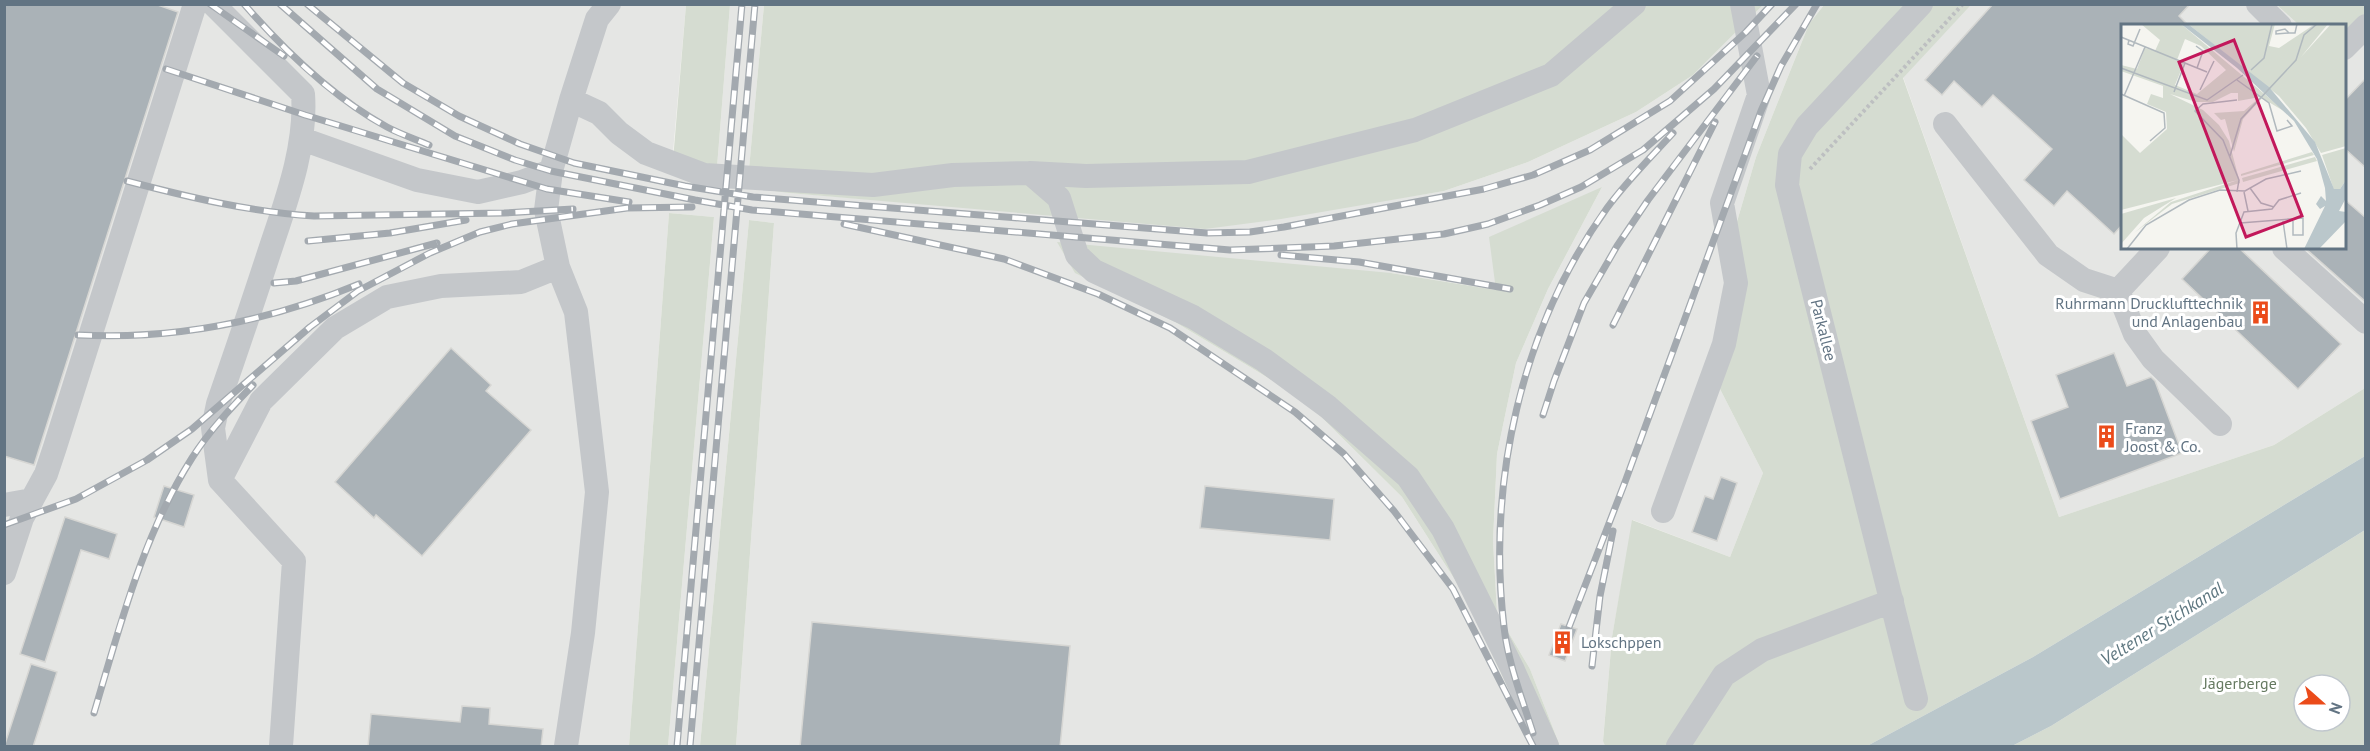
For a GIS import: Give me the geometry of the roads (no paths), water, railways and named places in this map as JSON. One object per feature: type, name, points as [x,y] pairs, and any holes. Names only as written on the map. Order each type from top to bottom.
[{"type":"street","points":[[4,573],[22,518],[46,474],[56,447],[195,4]]},
{"type":"street","points":[[213,4],[303,94],[305,115],[302,139],[282,214],[218,404],[213,428],[220,480],[294,561],[281,747]]},
{"type":"street","points":[[566,747],[583,633],[597,492],[576,312],[558,267],[546,220],[546,200],[551,171],[571,100],[597,19],[609,4]]},
{"type":"street","points":[[571,100],[599,112],[619,133],[646,153],[704,175],[873,185],[953,175],[1030,173],[1086,176],[1248,172],[1415,130],[1551,75],[1634,4]]},
{"type":"street","points":[[1663,510],[1724,344],[1736,283],[1722,203],[1759,95],[1742,4]]},
{"type":"street","name":"Parkallee","points":[[1916,699],[1787,185],[1790,154],[1807,126],[1921,4]]},
{"type":"street","points":[[2258,4],[2278,24]]},
{"type":"street","points":[[2346,46],[2366,26]]},
{"type":"street","points":[[1945,124],[2048,255],[2084,280],[2118,291]]},
{"type":"street","points":[[302,139],[417,180],[478,192],[522,182],[551,171]]},
{"type":"street","points":[[1030,173],[1059,198],[1077,255],[1094,271],[1193,317],[1264,360],[1328,407],[1408,477],[1443,530],[1512,668],[1547,747]]},
{"type":"street","points":[[2118,291],[2157,249]]},
{"type":"street","points":[[2285,249],[2366,322]]},
{"type":"street","points":[[220,480],[261,401],[335,328],[387,297],[441,286],[520,282],[558,267]]},
{"type":"street","points":[[2118,291],[2135,334],[2153,359],[2220,424]]},
{"type":"street","points":[[4,505],[32,500]]},
{"type":"street","points":[[1677,747],[1724,675],[1762,650],[1892,601]]},
{"type":"water","name":"Veltener Stichkanal","points":[[2365,456],[2365,530],[2051,726],[2012,746],[1867,746],[2033,657]]},
{"type":"railway","points":[[210,4],[284,56]]},
{"type":"railway","points":[[244,4],[293,56],[347,102],[387,127],[429,145]]},
{"type":"railway","points":[[280,4],[377,89],[455,136],[515,160],[551,171],[752,210],[1230,250],[1334,246],[1444,234],[1488,224],[1540,205],[1581,187],[1643,150],[1714,89],[1796,4]]},
{"type":"railway","points":[[307,4],[403,83],[459,116],[520,144],[574,163],[685,186],[753,197],[1207,233],[1250,232],[1284,227],[1484,189],[1533,175],[1590,150],[1670,101],[1746,32],[1772,4]]},
{"type":"railway","points":[[677,746],[742,4]]},
{"type":"railway","points":[[690,746],[755,4]]},
{"type":"railway","points":[[1569,627],[1625,482],[1761,111],[1781,66],[1817,4]]},
{"type":"railway","points":[[1543,415],[1584,303],[1617,246],[1648,200],[1757,56]]},
{"type":"railway","points":[[166,69],[305,115],[547,189],[629,202]]},
{"type":"railway","points":[[1613,325],[1715,122]]},
{"type":"railway","points":[[1533,733],[1509,654],[1504,627],[1500,572],[1501,517],[1506,462],[1517,408],[1532,355],[1552,304],[1577,255],[1607,208],[1673,133]]},
{"type":"railway","points":[[127,181],[243,207],[314,216],[504,213],[573,209]]},
{"type":"railway","points":[[4,525],[76,499],[147,460],[192,429],[310,327],[358,291],[430,253],[480,232],[512,224],[627,208],[692,207]]},
{"type":"railway","points":[[308,241],[390,233],[466,220]]},
{"type":"railway","points":[[844,224],[1004,259],[1098,294],[1170,328],[1295,412],[1344,454],[1394,511],[1453,589],[1533,746]]},
{"type":"railway","points":[[274,283],[296,281],[437,243]]},
{"type":"railway","points":[[1281,255],[1359,262],[1510,289]]},
{"type":"railway","points":[[78,335],[150,334],[222,325],[291,308],[359,284]]},
{"type":"railway","points":[[94,713],[134,582],[175,487],[199,448],[253,385]]},
{"type":"railway","points":[[1592,666],[1600,596],[1613,531]]},
{"type":"place","name":"Ruhrmann Drucklufttechnik und Anlagenbau","points":[[2261,312]]},
{"type":"place","name":"Franz Joost & Co.","points":[[2107,437]]},
{"type":"place","name":"Lokschppen","points":[[1563,642]]},
{"type":"park label","name":"Jägerberge","points":[[2240,683]]}]
